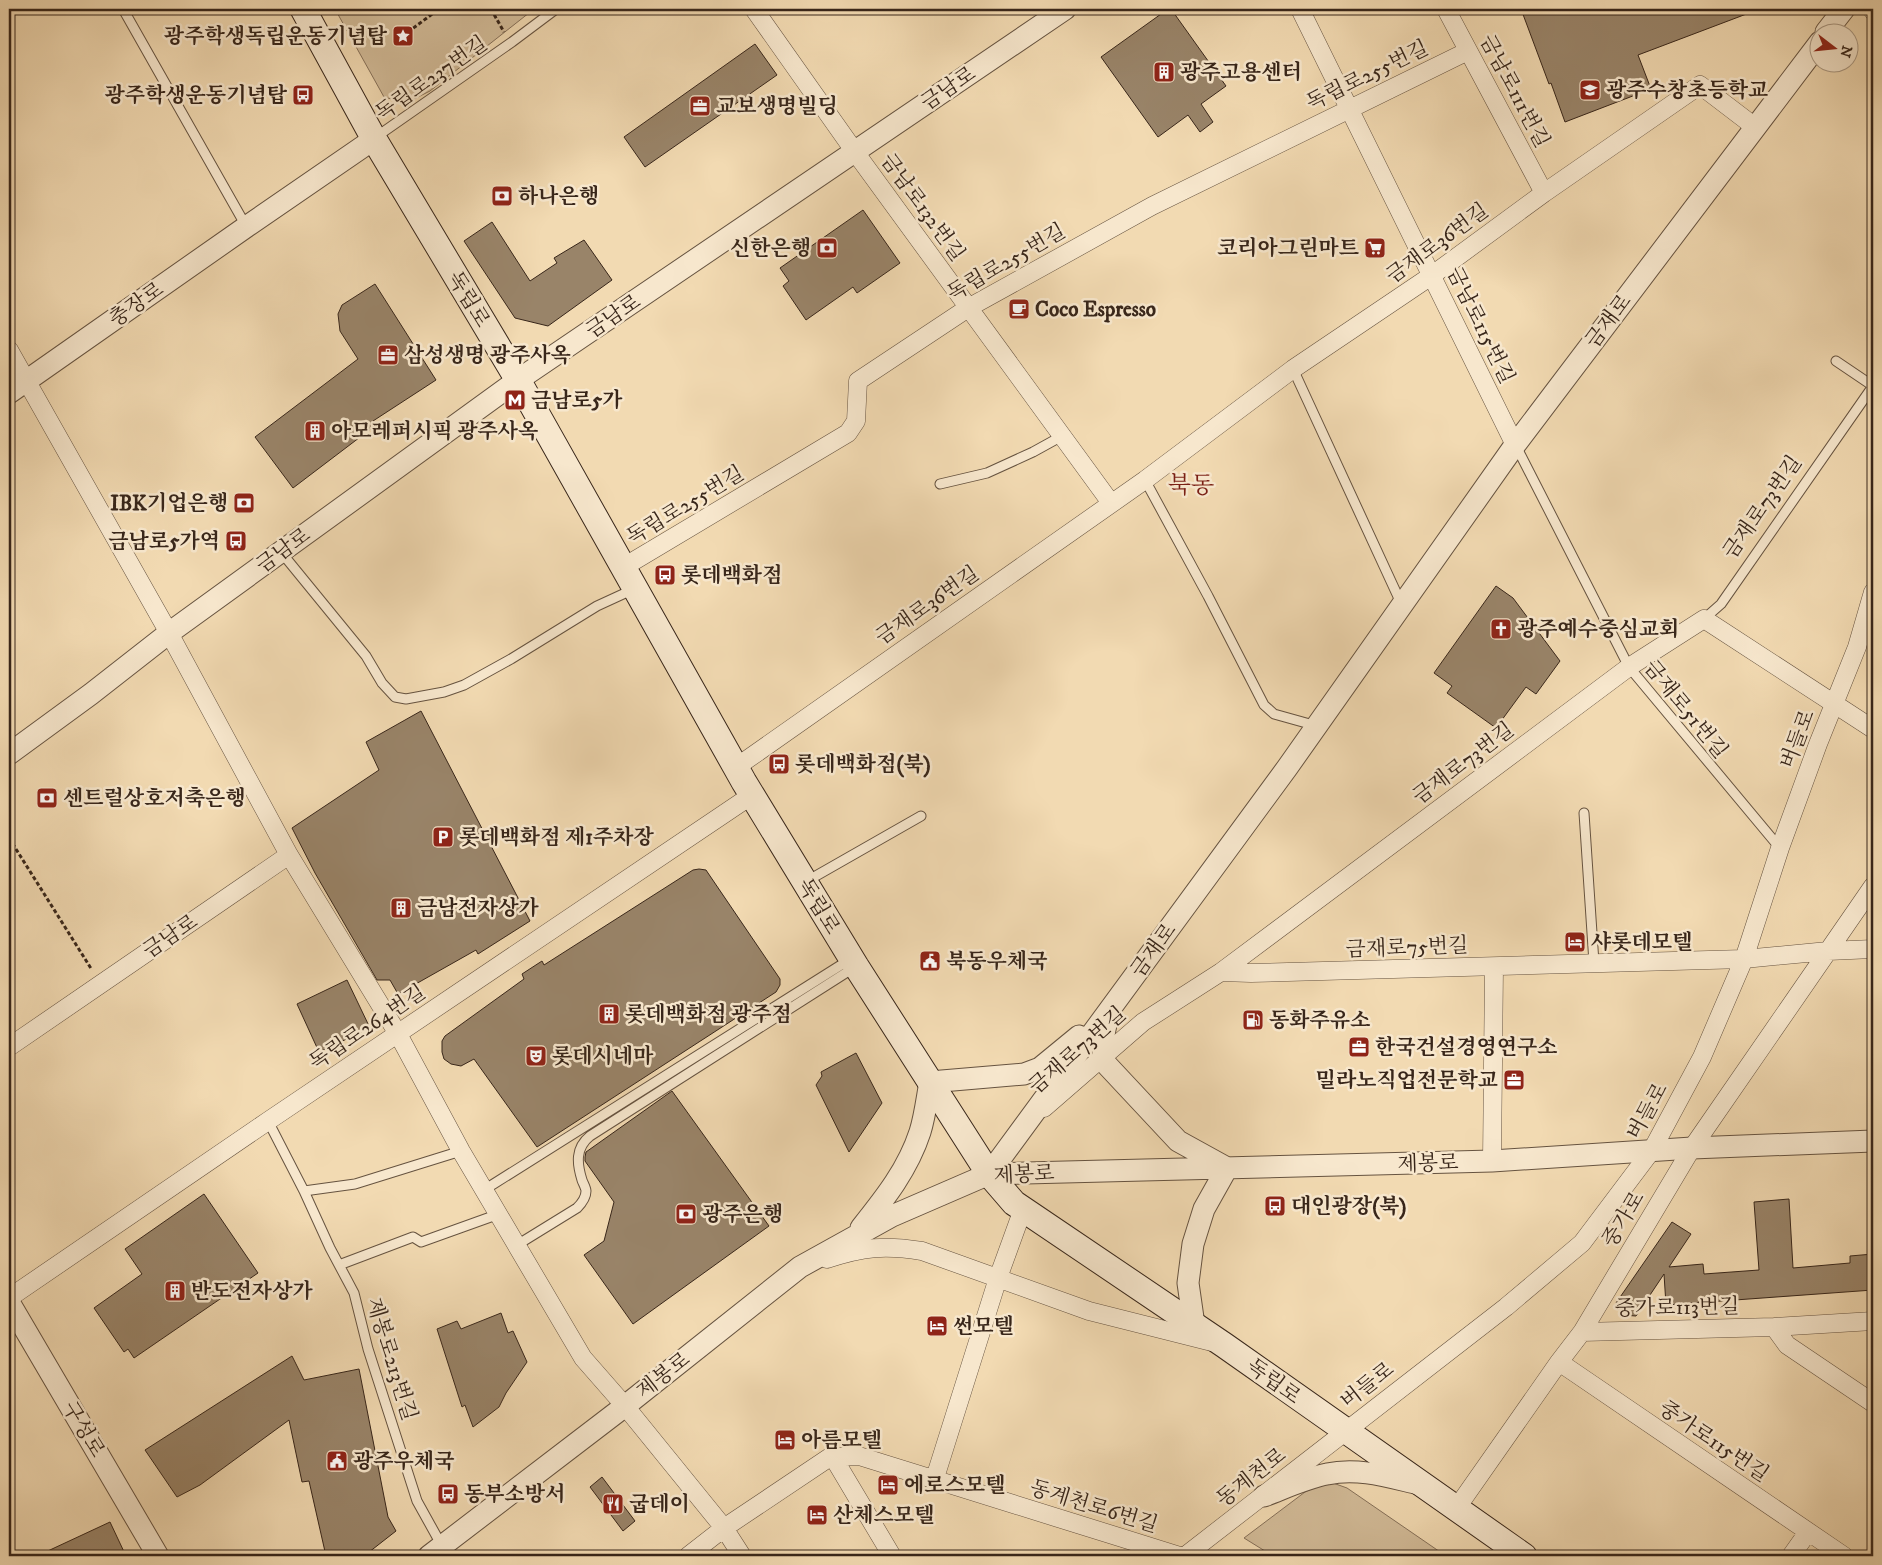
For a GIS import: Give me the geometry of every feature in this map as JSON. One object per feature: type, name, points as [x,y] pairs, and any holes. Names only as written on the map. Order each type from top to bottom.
[{"type":"main road","name":"독립로","points":[[303,9],[374,139],[518,380],[628,579],[736,768],[854,962],[989,1174],[1014,1203],[1224,1345],[1419,1484],[1524,1556]]},
{"type":"street","name":"금남로132번길","points":[[754,9],[855,152],[1111,503]]},
{"type":"street","name":"금남로","points":[[9,754],[91,694],[169,633],[518,380],[1065,9]]},
{"type":"street","name":"금남로115번길","points":[[1300,9],[1515,445]]},
{"type":"street","name":"금남로111번길","points":[[1446,9],[1544,194]]},
{"type":"street","points":[[1834,22],[1844,9]]},
{"type":"street","name":"독립로255번길","points":[[628,579],[848,433],[856,421],[858,381],[968,308],[1152,206],[1468,51]]},
{"type":"street","name":"금재로","points":[[989,1174],[1317,726],[1515,445],[1810,55]]},
{"type":"street","name":"금재로36번길","points":[[736,768],[1145,480],[1293,369],[1432,276],[1544,194],[1700,85],[1755,127]]},
{"type":"street","name":"충장로","points":[[9,393],[246,226],[374,139]]},
{"type":"street","points":[[9,350],[169,633],[289,855],[398,1034]]},
{"type":"street","name":"버들로","points":[[1344,1431],[1506,1307],[1582,1243],[1652,1150],[1702,1057],[1744,959],[1780,848],[1818,744],[1857,647],[1873,592]]},
{"type":"street","name":"금재로73번길","points":[[1025,1124],[1143,1022],[1221,972],[1629,667],[1704,619]]},
{"type":"street","name":"버들로","points":[[1704,619],[1873,729]]},
{"type":"street","name":"독립로264번길","points":[[9,1298],[752,795]]},
{"type":"street","name":"금남로","points":[[9,1047],[289,855]]},
{"type":"street","name":"중가로","points":[[1456,1509],[1582,1332],[1692,1148],[1873,886]]},
{"type":"street","points":[[1828,951],[1873,950]]},
{"type":"street","name":"금재로75번길","points":[[1221,972],[1251,973],[1494,967],[1744,959],[1828,951]]},
{"type":"street","points":[[1492,1161],[1494,967]]},
{"type":"street","points":[[1110,1010],[1103,1040],[1103,1057],[1106,1064],[1178,1141],[1227,1168],[1204,1209],[1193,1244],[1188,1283],[1194,1325]]},
{"type":"street","points":[[854,1237],[890,1192],[908,1163],[921,1130],[930,1082],[1024,1074],[1040,1068],[1110,1010]]},
{"type":"street","name":"제봉로","points":[[398,1034],[461,1151],[583,1358],[625,1406]]},
{"type":"street","name":"제봉로","points":[[436,1552],[625,1406],[800,1267],[892,1216],[989,1174],[1492,1161],[1652,1150],[1873,1140]]},
{"type":"street","points":[[934,1480],[998,1278],[1023,1209]]},
{"type":"street","points":[[800,1267],[848,1252],[872,1247],[898,1247],[922,1251],[1089,1311],[1224,1345]]},
{"type":"street","name":"구성로","points":[[9,1302],[158,1556]]},
{"type":"street","name":"중가로113번길","points":[[1582,1332],[1774,1327],[1873,1321]]},
{"type":"street","points":[[1774,1327],[1787,1345],[1873,1403]]},
{"type":"street","name":"중가로115번길","points":[[1559,1362],[1844,1556]]},
{"type":"street","points":[[625,1406],[724,1528],[742,1556]]},
{"type":"street","name":"동계천로","points":[[1185,1556],[1264,1496],[1344,1431]]},
{"type":"street","name":"동계천로6번길","points":[[688,1556],[724,1528],[830,1457],[859,1456],[1180,1556]]},
{"type":"street","points":[[833,1457],[892,1556]]},
{"type":"street","points":[[1264,1496],[1326,1474],[1342,1472],[1376,1474],[1419,1484]]},
{"type":"street","points":[[1792,1556],[1808,1532]]},
{"type":"lane","points":[[122,9],[246,226]]},
{"type":"lane","name":"독립로237번길","points":[[374,139],[556,9]]},
{"type":"lane","points":[[1836,361],[1873,386]]},
{"type":"lane","points":[[1293,369],[1402,605]]},
{"type":"lane","name":"금재로73번길","points":[[1704,619],[1721,604],[1873,386]]},
{"type":"lane","points":[[940,484],[988,473],[1062,436]]},
{"type":"lane","name":"금재로51번길","points":[[1515,445],[1629,667],[1780,848]]},
{"type":"lane","points":[[1145,480],[1216,611],[1264,705],[1274,714],[1317,726]]},
{"type":"lane","points":[[281,552],[366,656],[382,683],[395,697],[406,699],[444,692],[464,685],[598,606],[628,579]]},
{"type":"lane","points":[[1584,813],[1594,964]]},
{"type":"lane","points":[[805,882],[921,816]]},
{"type":"lane","points":[[484,1190],[854,962]]},
{"type":"lane","points":[[517,1245],[577,1208],[583,1201],[586,1191],[578,1163],[578,1154],[582,1145],[590,1136],[854,962]]},
{"type":"lane","name":"제봉로213번길","points":[[268,1121],[354,1293],[368,1349],[417,1501],[436,1552]]},
{"type":"lane","points":[[304,1191],[356,1184],[461,1151]]},
{"type":"lane","points":[[339,1265],[413,1237],[421,1242],[499,1214]]},
{"type":"path","points":[[408,32],[439,9]]},
{"type":"path","points":[[491,9],[512,42]]},
{"type":"path","points":[[9,838],[100,983]]},
{"type":"shaded area","points":[[335,9],[534,9],[430,91],[406,103],[384,97]]},
{"type":"shaded area","points":[[1333,1483],[1347,1488],[1446,1556],[1273,1556],[1244,1538],[1305,1492],[1315,1487]]},
{"type":"building","name":"광주고용센터","points":[[1168,9],[1171,9],[1226,86],[1201,104],[1213,122],[1200,132],[1188,115],[1158,137],[1101,57]]},
{"type":"building","points":[[1521,9],[1757,10],[1638,55],[1651,89],[1565,122]]},
{"type":"building","name":"교보생명빌딩","points":[[755,44],[777,75],[645,167],[624,137]]},
{"type":"building","points":[[863,210],[900,263],[857,293],[853,287],[806,320],[783,286],[789,281],[780,268]]},
{"type":"building","points":[[492,222],[530,281],[557,263],[554,258],[584,240],[612,280],[548,326],[515,318],[464,241]]},
{"type":"building","points":[[375,284],[436,380],[373,421],[376,425],[293,488],[255,437],[358,359],[340,331],[338,314],[342,305]]},
{"type":"building","name":"광주예수중심교회","points":[[1496,586],[1513,598],[1560,661],[1536,694],[1526,687],[1496,728],[1447,693],[1452,686],[1434,673]]},
{"type":"building","points":[[421,711],[530,921],[478,954],[476,950],[398,994],[390,980],[377,980],[315,873],[292,828],[379,770],[366,742]]},
{"type":"building","name":"롯데백화점 광주점","points":[[693,870],[706,870],[780,979],[780,985],[776,992],[537,1147],[474,1059],[461,1066],[451,1064],[444,1059],[442,1041],[445,1036],[524,979],[522,974],[542,961],[544,965]]},
{"type":"building","points":[[347,980],[370,1028],[319,1052],[297,1004]]},
{"type":"building","points":[[856,1053],[882,1103],[849,1152],[816,1085],[822,1076],[821,1072]]},
{"type":"building","name":"광주은행","points":[[672,1091],[769,1226],[633,1324],[584,1255],[604,1241],[614,1202],[585,1161],[585,1157],[586,1152]]},
{"type":"building","name":"반도전자상가","points":[[204,1194],[258,1273],[134,1358],[128,1349],[124,1352],[94,1308],[142,1274],[125,1249]]},
{"type":"building","points":[[1789,1199],[1793,1268],[1850,1263],[1850,1256],[1873,1254],[1873,1290],[1666,1305],[1664,1274],[1636,1316],[1622,1315],[1616,1303],[1672,1222],[1691,1234],[1669,1267],[1703,1264],[1704,1274],[1759,1270],[1754,1202]]},
{"type":"building","points":[[501,1313],[508,1333],[513,1331],[527,1362],[499,1407],[473,1427],[465,1405],[462,1407],[437,1329],[457,1321],[461,1329]]},
{"type":"building","points":[[292,1356],[304,1380],[359,1369],[388,1517],[396,1531],[364,1556],[326,1556],[309,1481],[302,1482],[289,1420],[200,1485],[177,1497],[145,1450]]},
{"type":"building","name":"굽데이","points":[[602,1477],[635,1521],[623,1531],[590,1487]]},
{"type":"building","points":[[110,1522],[126,1556],[37,1556]]},
{"type":"place","name":"광주학생독립운동기념탑","points":[[403,36]]},
{"type":"place","name":"광주고용센터","points":[[1164,72]]},
{"type":"place","name":"광주수창초등학교","points":[[1590,90]]},
{"type":"place","name":"광주학생운동기념탑","points":[[303,95]]},
{"type":"place","name":"교보생명빌딩","points":[[700,106]]},
{"type":"place","name":"하나은행","points":[[502,196]]},
{"type":"place","name":"신한은행","points":[[827,248]]},
{"type":"place","name":"코리아그린마트","points":[[1375,248]]},
{"type":"place","name":"Coco Espresso","points":[[1019,309]]},
{"type":"place","name":"삼성생명 광주사옥","points":[[388,355]]},
{"type":"place","name":"금남로5가","points":[[515,400]]},
{"type":"place","name":"아모레퍼시픽 광주사옥","points":[[315,431]]},
{"type":"place","name":"IBK기업은행","points":[[244,503]]},
{"type":"place","name":"금남로5가역","points":[[236,541]]},
{"type":"place","name":"롯데백화점","points":[[665,575]]},
{"type":"place","name":"광주예수중심교회","points":[[1501,629]]},
{"type":"place","name":"롯데백화점(북)","points":[[779,764]]},
{"type":"place","name":"센트럴상호저축은행","points":[[47,798]]},
{"type":"place","name":"롯데백화점 제1주차장","points":[[443,837]]},
{"type":"place","name":"금남전자상가","points":[[401,908]]},
{"type":"place","name":"샤롯데모텔","points":[[1575,942]]},
{"type":"place","name":"북동우체국","points":[[930,961]]},
{"type":"place","name":"롯데백화점 광주점","points":[[609,1014]]},
{"type":"place","name":"동화주유소","points":[[1253,1020]]},
{"type":"place","name":"한국건설경영연구소","points":[[1359,1047]]},
{"type":"place","name":"롯데시네마","points":[[536,1056]]},
{"type":"place","name":"밀라노직업전문학교","points":[[1514,1080]]},
{"type":"place","name":"대인광장(북)","points":[[1275,1206]]},
{"type":"place","name":"광주은행","points":[[686,1214]]},
{"type":"place","name":"반도전자상가","points":[[175,1291]]},
{"type":"place","name":"썬모텔","points":[[937,1326]]},
{"type":"place","name":"아름모텔","points":[[785,1440]]},
{"type":"place","name":"광주우체국","points":[[337,1461]]},
{"type":"place","name":"에로스모텔","points":[[888,1485]]},
{"type":"place","name":"동부소방서","points":[[448,1494]]},
{"type":"place","name":"굽데이","points":[[613,1504]]},
{"type":"place","name":"산체스모텔","points":[[817,1515]]},
{"type":"district","name":"북동","points":[[1191,485]]}]
